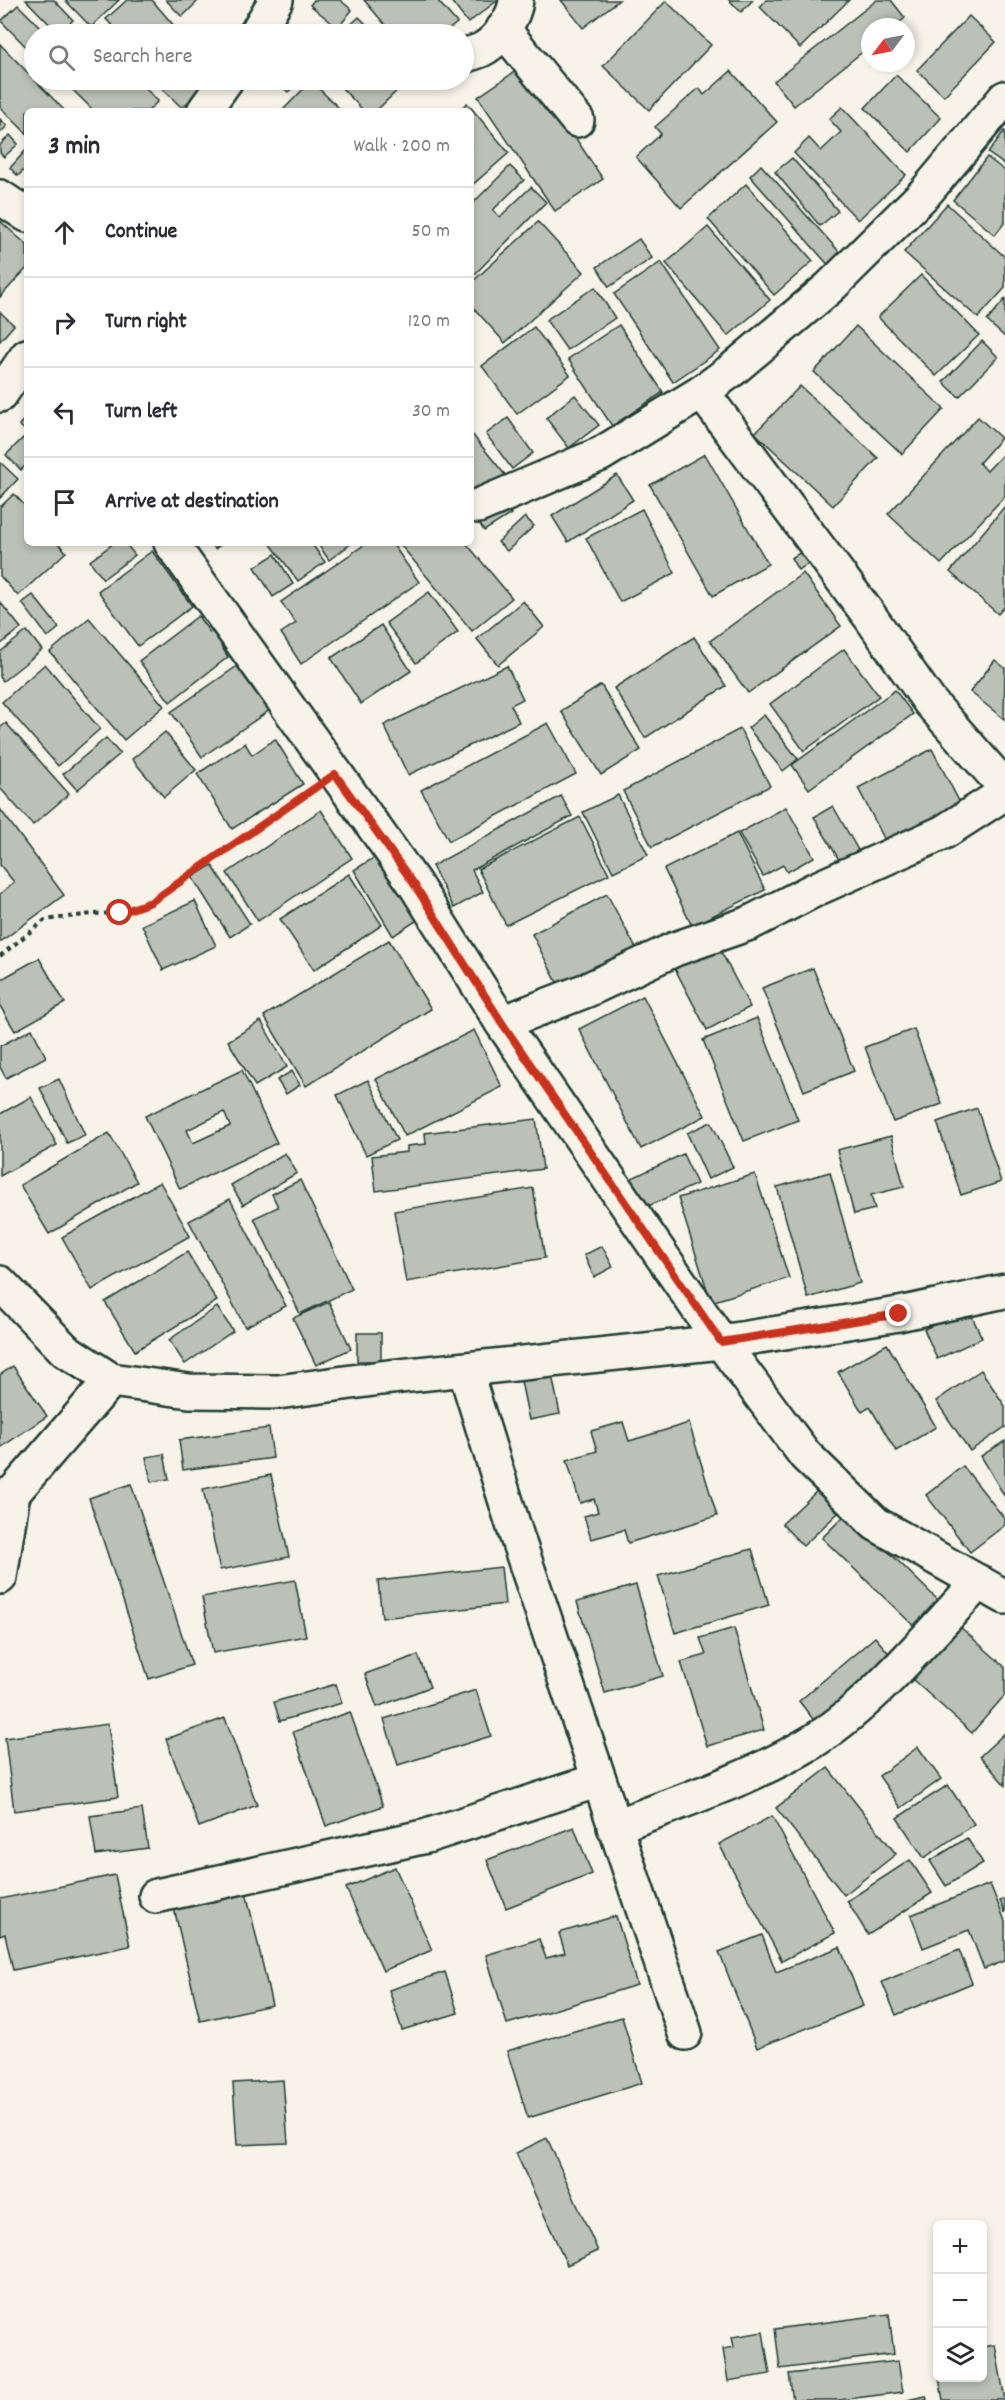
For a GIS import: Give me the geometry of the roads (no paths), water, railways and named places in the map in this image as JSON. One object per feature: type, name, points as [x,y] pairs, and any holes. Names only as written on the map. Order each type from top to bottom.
[{"type":"street","points":[[262,24],[276,0]]},
{"type":"street","points":[[474,52],[486,48],[509,14],[577,120]]},
{"type":"street","points":[[206,108],[219,90]]},
{"type":"street","points":[[478,506],[601,454],[702,392],[732,370],[830,287],[925,193],[1005,98]]},
{"type":"street","points":[[0,197],[24,214]]},
{"type":"street","points":[[0,395],[24,366]]},
{"type":"street","points":[[702,392],[869,615],[929,701],[1005,787]]},
{"type":"street","points":[[173,546],[414,884],[502,1023],[721,1342],[805,1455],[876,1524],[992,1589],[864,1703],[809,1744],[754,1772],[614,1827]]},
{"type":"street","points":[[502,1023],[587,990],[675,949],[750,923],[816,889],[944,832],[1005,793]]},
{"type":"street","points":[[0,1283],[65,1350],[111,1380],[189,1391],[278,1392],[381,1378],[721,1342],[899,1314],[1005,1291]]},
{"type":"street","points":[[465,1370],[614,1827],[685,2033]]},
{"type":"street","points":[[0,1577],[6,1495],[111,1380]]},
{"type":"street","points":[[156,1896],[427,1836],[599,1780]]}]
